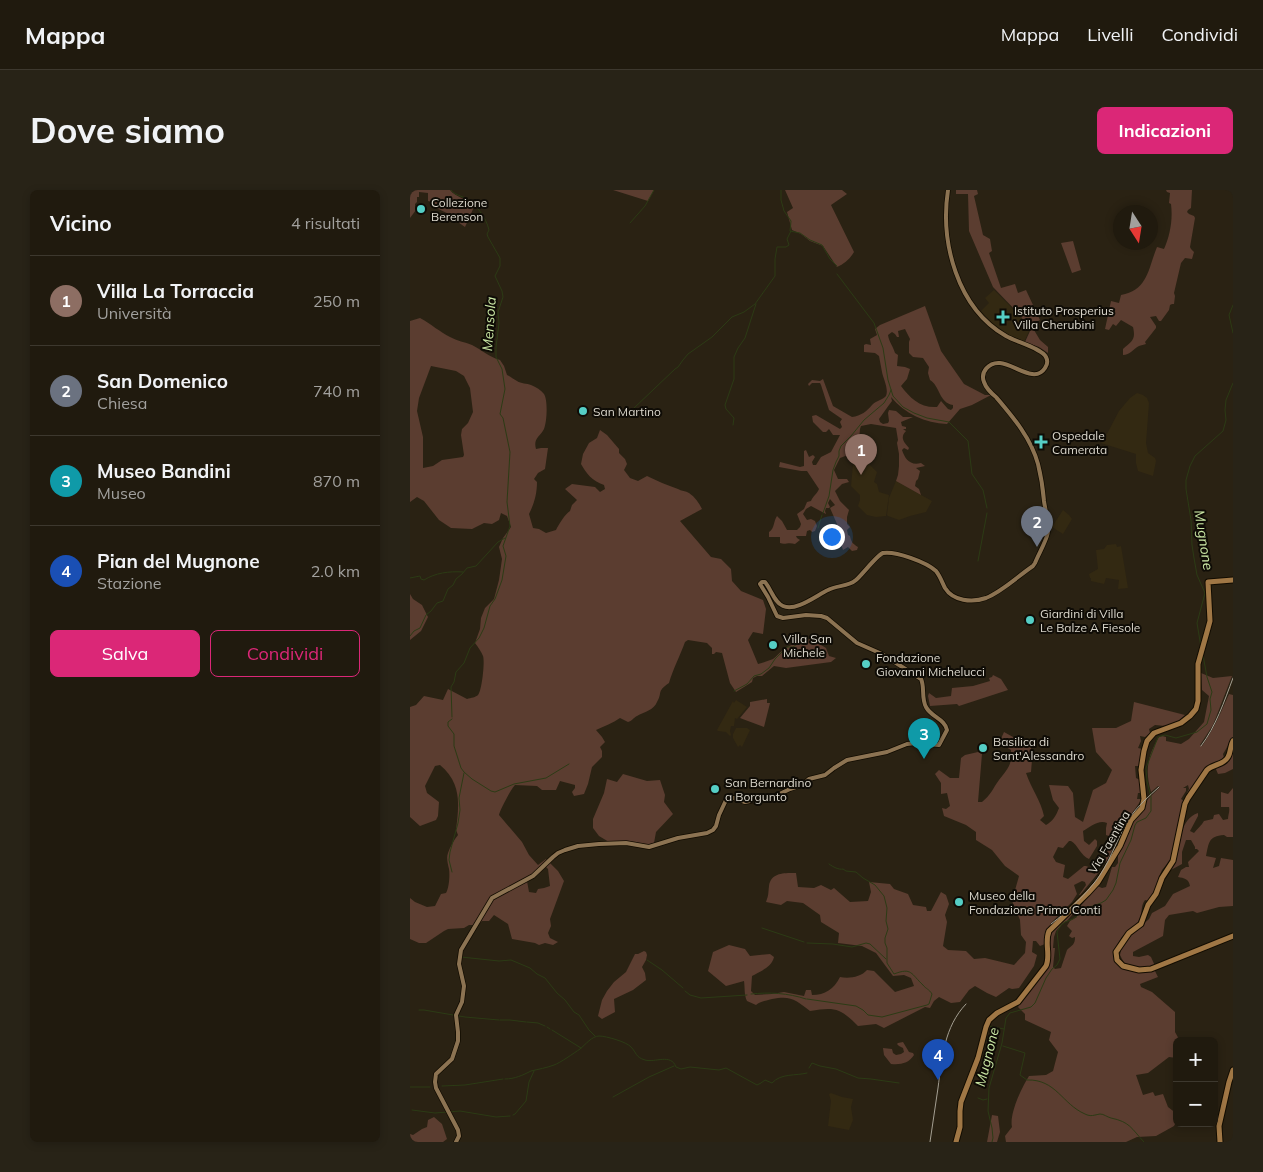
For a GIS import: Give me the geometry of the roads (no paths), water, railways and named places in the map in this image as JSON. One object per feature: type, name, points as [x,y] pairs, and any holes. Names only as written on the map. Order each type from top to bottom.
[{"type":"main road","points":[[456,1142],[459,1132],[435,1086],[435,1078],[438,1072],[451,1060],[459,1038],[456,1014],[464,995],[464,985],[459,967],[462,948],[492,898],[534,876],[552,857],[560,852],[578,846],[599,844],[626,843],[650,847],[680,838],[701,835],[713,830],[716,826],[727,798],[734,798],[745,802],[769,800],[803,784],[809,779],[822,776],[847,760],[910,744],[928,742],[940,745],[947,732],[947,728],[925,706],[921,678],[882,654],[857,643],[826,618],[806,615],[783,618],[777,616],[767,595],[760,586],[762,582],[765,582],[779,603],[784,607],[791,607],[812,599],[830,589],[853,582],[879,555],[887,553],[910,557],[934,570],[948,592],[956,598],[978,600],[996,592],[1035,563],[1048,534],[1038,463],[1030,443],[1011,414],[987,388],[983,378],[986,368],[996,363],[1006,364],[1032,374],[1038,374],[1046,366],[1047,359],[1042,352],[1011,338],[988,322],[973,305],[960,283],[948,242],[946,209],[948,190]]},
{"type":"main road","name":"Via Faentina","points":[[956,1142],[960,1127],[961,1102],[978,1058],[988,1020],[1017,1003],[1047,965],[1046,940],[1049,931],[1095,886],[1123,841],[1131,820],[1143,806],[1141,770],[1147,741],[1154,733],[1181,723],[1196,709],[1198,702],[1198,660],[1210,620],[1210,579],[1233,580]]},
{"type":"main road","points":[[1233,741],[1226,760],[1210,766],[1188,798],[1182,814],[1173,861],[1162,878],[1156,894],[1148,905],[1141,924],[1129,933],[1123,941],[1118,957],[1123,964],[1134,969],[1151,969],[1233,936]]},
{"type":"main road","points":[[1220,1142],[1219,1126],[1233,1070]]},
{"type":"waterway","name":"Mensola","points":[[451,190],[465,198],[480,211],[488,225],[488,237],[500,258],[500,266],[495,276],[503,297],[498,312],[496,357],[502,369],[505,389],[500,414],[503,418],[510,452],[507,502],[510,526],[503,546],[506,556],[502,580],[495,599],[490,606],[484,628],[479,638],[470,648],[464,663],[456,672],[451,687],[452,717]]},
{"type":"waterway","points":[[630,223],[645,206],[654,190]]},
{"type":"waterway","points":[[781,190],[784,211],[791,221],[790,231],[800,233],[822,245],[830,259],[837,266]]},
{"type":"waterway","points":[[633,409],[678,367],[688,354],[712,337],[732,317],[744,312],[755,304],[775,276],[777,247],[789,245],[787,239],[791,231]]},
{"type":"waterway","points":[[837,274],[874,323],[883,348],[888,380],[893,396],[903,407],[914,413],[927,418],[949,422],[968,441],[972,474],[983,490],[987,508]]},
{"type":"waterway","points":[[733,425],[734,418],[725,405],[734,379],[734,357],[745,338],[756,304]]},
{"type":"waterway","name":"Mugnone","points":[[1233,305],[1229,315],[1233,333]]},
{"type":"waterway","name":"Mugnone","points":[[1201,647],[1197,623],[1205,593],[1197,575],[1194,558],[1186,480],[1195,456],[1223,431],[1226,420],[1226,400],[1233,383]]},
{"type":"waterway","points":[[823,513],[841,446],[864,420],[884,403],[891,390]]},
{"type":"waterway","points":[[978,561],[987,513]]},
{"type":"waterway","points":[[818,528],[822,515]]},
{"type":"waterway","points":[[410,636],[420,628],[426,615],[437,603],[443,601],[448,589],[456,579],[467,568],[476,566],[498,542],[505,538]]},
{"type":"waterway","points":[[410,578],[420,576],[424,580],[442,573],[463,572]]},
{"type":"waterway","points":[[734,691],[747,684],[754,676],[761,674],[769,668],[787,647],[793,647],[801,641]]},
{"type":"waterway","name":"Mugnone","points":[[992,1142],[992,1128],[988,1111],[989,1088],[1002,1043],[1006,1018],[1010,1013],[1031,1007],[1035,1003],[1046,978],[1060,959],[1057,932],[1061,925],[1073,919],[1087,908],[1106,900],[1113,890],[1120,863],[1131,840],[1135,825],[1146,818],[1151,811],[1151,797],[1146,768],[1158,737],[1165,735],[1176,738],[1197,732],[1207,724],[1211,710],[1210,699],[1212,692],[1203,655]]},
{"type":"waterway","points":[[452,719],[448,722],[448,726],[454,734],[454,746],[461,768],[472,779],[491,791],[495,792],[514,784],[546,778],[569,764]]},
{"type":"waterway","points":[[452,872],[449,860],[458,823],[459,798],[464,773]]},
{"type":"waterway","points":[[807,999],[856,1006],[868,1015],[882,1017],[927,1005],[932,994],[911,973],[904,971],[894,974],[887,963],[885,938],[888,929],[886,921],[887,908],[884,896],[875,885],[856,872],[838,869],[829,864]]},
{"type":"waterway","points":[[762,928],[804,942]]},
{"type":"waterway","points":[[807,943],[852,947],[866,943],[870,944],[886,959]]},
{"type":"waterway","points":[[461,957],[499,961],[511,960],[530,968],[545,978],[574,1012],[579,1015],[595,1036]]},
{"type":"waterway","points":[[647,960],[683,988]]},
{"type":"waterway","points":[[685,991],[690,995],[701,998],[747,995]]},
{"type":"waterway","points":[[751,994],[792,995],[806,999]]},
{"type":"waterway","points":[[419,1010],[499,1020]]},
{"type":"waterway","points":[[500,1020],[526,1022]]},
{"type":"waterway","points":[[527,1022],[545,1026]]},
{"type":"waterway","points":[[988,1026],[1004,1029]]},
{"type":"waterway","points":[[552,1030],[581,1048]]},
{"type":"waterway","points":[[505,1079],[516,1078],[531,1071],[557,1064],[596,1036],[611,1038],[625,1043],[645,1060],[667,1059],[681,1069],[690,1067],[719,1070],[726,1068],[757,1085],[765,1080],[772,1083],[784,1076],[807,1073]]},
{"type":"waterway","points":[[1003,1046],[1025,1053],[1020,1075],[1027,1080],[1045,1083],[1077,1110],[1085,1114],[1091,1116],[1101,1114],[1122,1121],[1130,1126],[1144,1142]]},
{"type":"waterway","points":[[809,1068],[812,1063],[836,1069],[858,1078],[899,1083]]},
{"type":"waterway","points":[[613,1097],[649,1077],[674,1066]]},
{"type":"waterway","points":[[513,1115],[526,1101],[529,1082],[534,1071]]},
{"type":"waterway","points":[[442,1086],[465,1085],[503,1079]]},
{"type":"waterway","points":[[410,1087],[430,1087]]},
{"type":"waterway","points":[[978,1098],[987,1099]]},
{"type":"waterway","points":[[412,1110],[435,1113],[460,1111],[496,1117],[510,1116]]},
{"type":"railway","points":[[1201,746],[1215,722],[1233,678]]},
{"type":"railway","points":[[1051,924],[1095,882],[1130,817],[1159,787]]},
{"type":"railway","points":[[930,1142],[945,1043],[953,1023],[966,1004]]},
{"type":"place","name":"Collezione Berenson","points":[[421,209]]},
{"type":"place","name":"Istituto Prosperius Villa Cherubini","points":[[1003,317]]},
{"type":"place","name":"San Martino","points":[[583,411]]},
{"type":"place","name":"Ospedale Camerata","points":[[1041,442]]},
{"type":"place","name":"Villa La Torraccia","points":[[861,475]]},
{"type":"place","name":"San Domenico","points":[[1037,547]]},
{"type":"place","name":"Giardini di Villa Le Balze A Fiesole","points":[[1030,620]]},
{"type":"place","name":"Villa San Michele","points":[[773,645]]},
{"type":"place","name":"Fondazione Giovanni Michelucci","points":[[866,664]]},
{"type":"place","name":"Basilica di Sant'Alessandro","points":[[983,748]]},
{"type":"place","name":"Museo Bandini","points":[[924,759]]},
{"type":"place","name":"San Bernardino a Borgunto","points":[[715,789]]},
{"type":"place","name":"Museo della Fondazione Primo Conti","points":[[959,902]]},
{"type":"place","name":"Pian del Mugnone","points":[[938,1080]]}]
